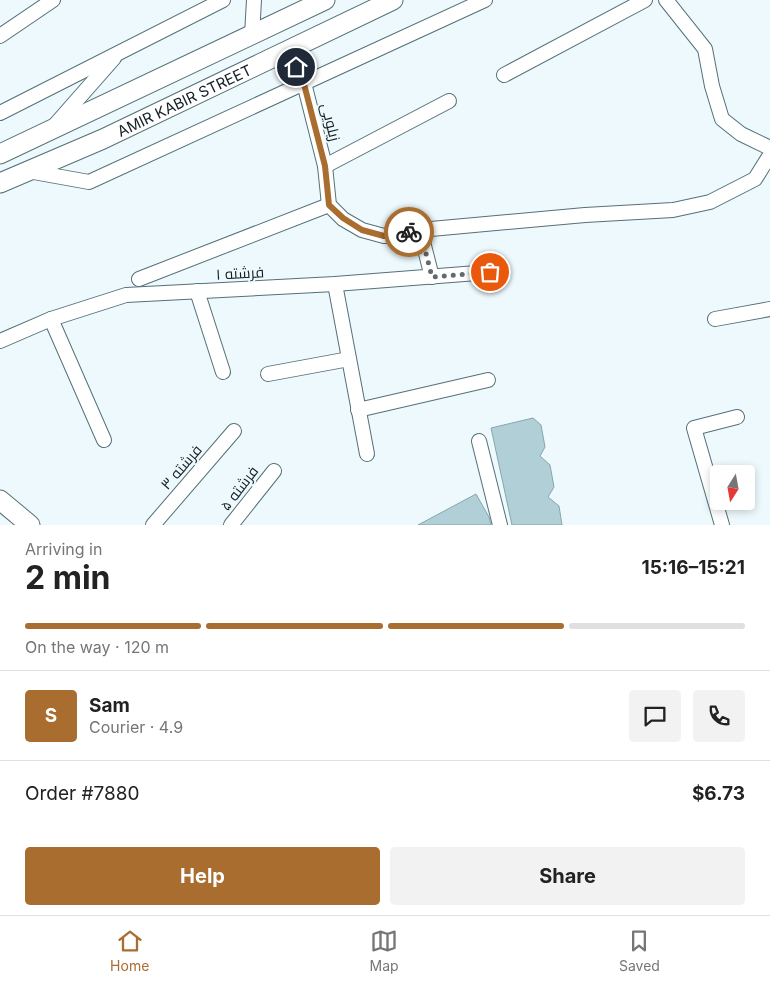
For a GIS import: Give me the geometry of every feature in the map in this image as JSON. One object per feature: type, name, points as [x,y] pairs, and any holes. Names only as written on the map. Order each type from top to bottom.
[{"type":"main road","name":"AMIR KABIR STREET","points":[[0,154],[252,34],[304,4],[325,0]]},
{"type":"main road","name":"AMIR KABIR STREET","points":[[0,183],[103,139],[393,0]]},
{"type":"main road","points":[[0,500],[30,525]]},
{"type":"street","points":[[0,36],[53,0]]},
{"type":"street","points":[[0,113],[223,0]]},
{"type":"street","points":[[252,34],[254,0]]},
{"type":"street","points":[[28,171],[88,182],[485,0]]},
{"type":"street","points":[[504,75],[645,0]]},
{"type":"street","points":[[666,0],[706,49],[712,86],[722,119],[741,134],[770,148]]},
{"type":"street","name":"زیلویی","points":[[288,50],[304,84],[325,166],[329,205]]},
{"type":"street","points":[[51,130],[117,54]]},
{"type":"street","points":[[325,166],[449,101]]},
{"type":"street","points":[[139,280],[329,205],[343,218],[362,230],[384,236],[420,230],[585,215],[673,210],[710,202],[755,179],[768,164]]},
{"type":"street","points":[[420,230],[432,277]]},
{"type":"street","name":"فرشته ۱","points":[[0,341],[51,320],[126,294],[335,284],[490,272]]},
{"type":"street","points":[[335,284],[367,454]]},
{"type":"street","points":[[197,291],[223,372]]},
{"type":"street","points":[[715,319],[770,309]]},
{"type":"street","points":[[51,320],[104,440]]},
{"type":"street","points":[[268,374],[349,358]]},
{"type":"street","points":[[358,410],[488,380]]},
{"type":"street","points":[[722,525],[694,428],[737,417]]},
{"type":"street","name":"فرشته ۳","points":[[153,525],[234,431]]},
{"type":"street","points":[[479,440],[500,525]]},
{"type":"street","name":"فرشته ۵","points":[[231,525],[274,471]]},
{"type":"building","points":[[533,418],[541,425],[545,447],[540,456],[550,465],[554,487],[548,497],[559,506],[562,525],[512,525],[491,428]]},
{"type":"building","points":[[476,494],[489,517],[491,525],[418,525]]},
{"type":"way so far","points":[[409,232],[420,230],[432,277],[490,272]]},
{"type":"route","points":[[296,67],[304,84],[325,166],[329,205],[343,218],[362,230],[384,236],[409,232]]}]
